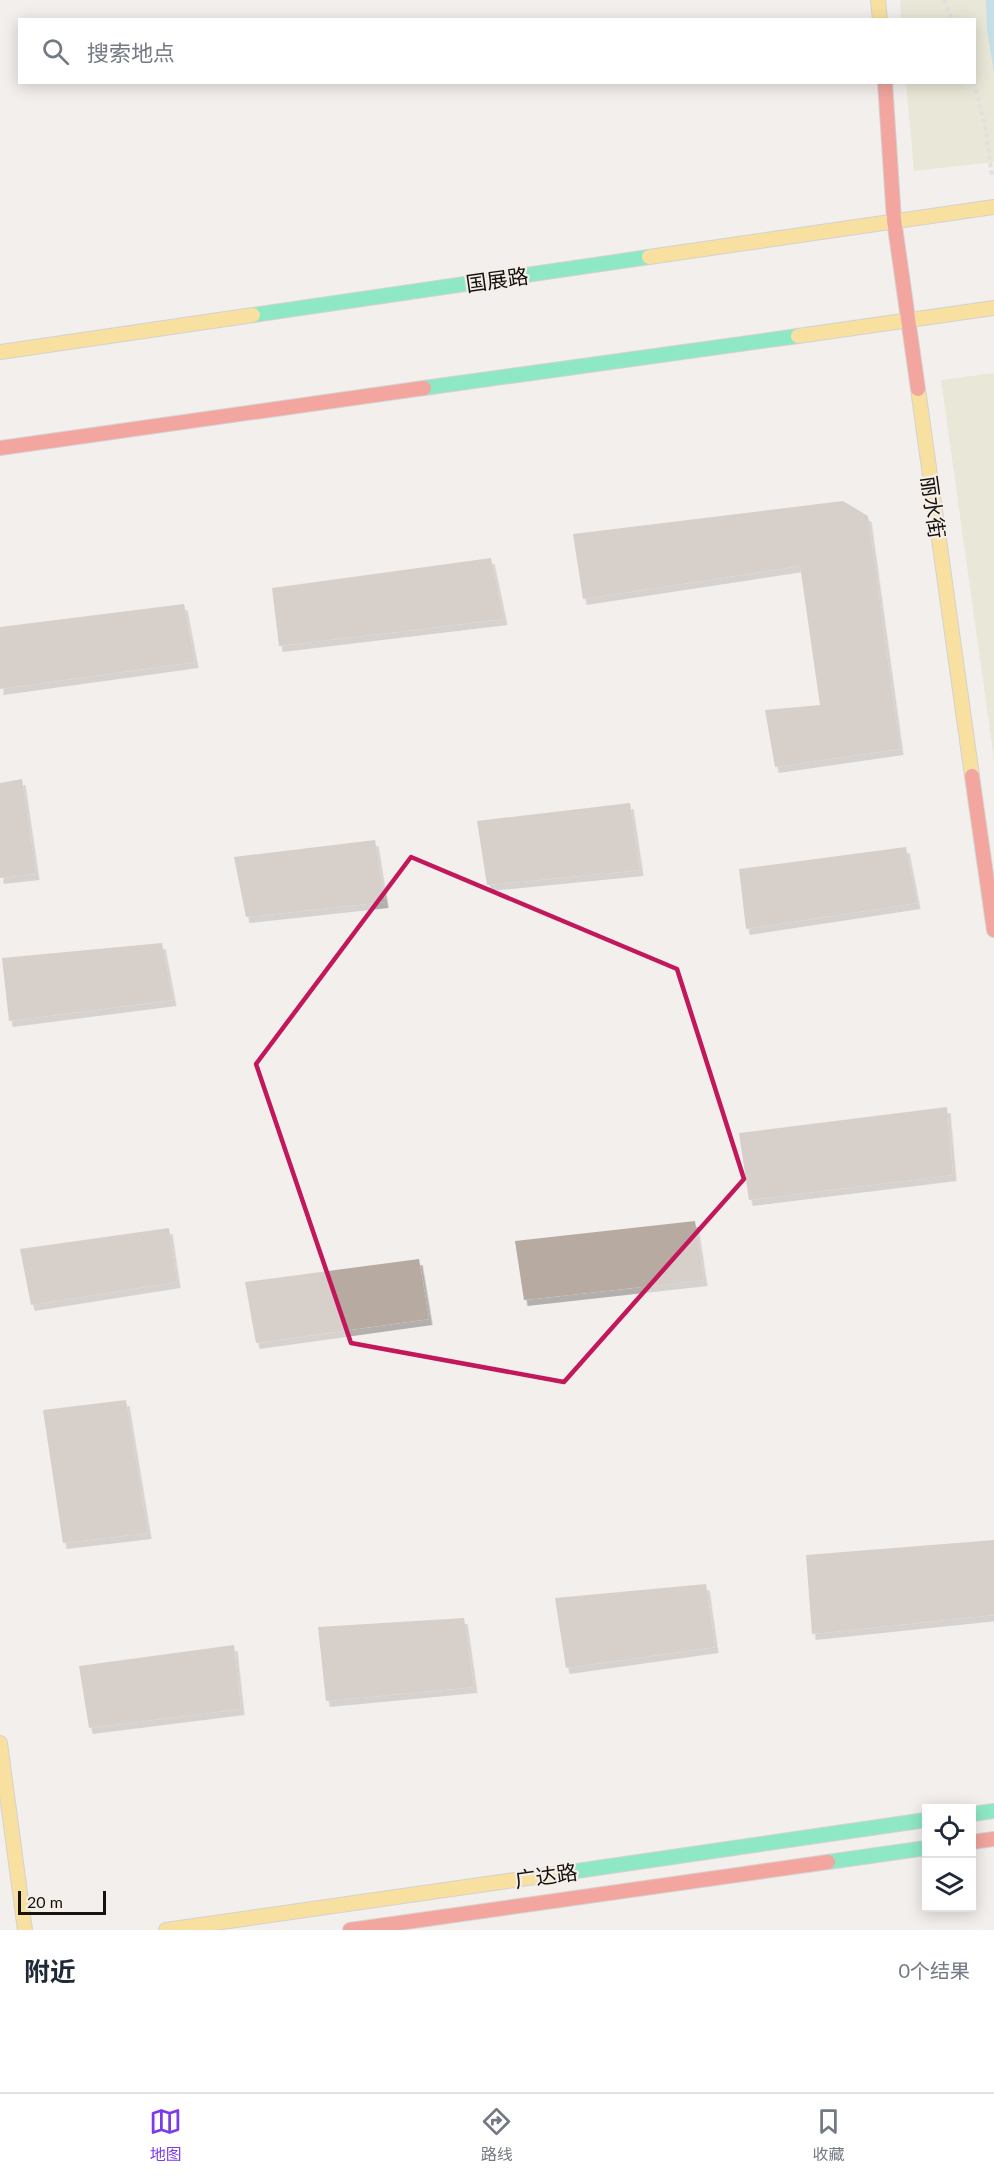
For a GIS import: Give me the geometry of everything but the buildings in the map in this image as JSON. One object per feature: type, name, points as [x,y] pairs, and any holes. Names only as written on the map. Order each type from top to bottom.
[{"type":"main road","points":[[878,0],[880,18]]},
{"type":"main road","name":"丽水街","points":[[885,84],[896,232],[994,930]]},
{"type":"main road","name":"国展路","points":[[0,352],[994,207]]},
{"type":"main road","points":[[0,448],[991,308]]},
{"type":"main road","points":[[0,1743],[25,1930]]},
{"type":"main road","points":[[976,1813],[994,1811]]},
{"type":"main road","name":"广达路","points":[[166,1930],[922,1821]]},
{"type":"main road","points":[[976,1841],[994,1839]]},
{"type":"main road","name":"广达路","points":[[350,1930],[922,1849]]},
{"type":"path","points":[[944,0],[951,18]]},
{"type":"path","points":[[974,84],[986,130],[992,177]]},
{"type":"highlighted area","points":[[411,857],[677,969],[744,1179],[564,1382],[351,1343],[256,1064]]},
{"type":"green space","points":[[900,0],[994,0],[994,162],[914,171],[906,84],[976,84],[976,18],[901,18]]},
{"type":"green space","points":[[994,373],[994,759],[941,380]]},
{"type":"water","points":[[986,0],[994,0],[994,73],[987,29]]},
{"type":"traffic: fast","points":[[253,315],[649,257]]},
{"type":"traffic: fast","points":[[424,388],[798,336]]},
{"type":"traffic: fast","points":[[976,1813],[994,1811]]},
{"type":"traffic: fast","points":[[563,1873],[922,1821]]},
{"type":"traffic: fast","points":[[828,1862],[922,1849]]},
{"type":"traffic: slow","points":[[878,0],[880,18]]},
{"type":"traffic: slow","points":[[649,257],[994,207]]},
{"type":"traffic: slow","points":[[798,336],[994,308]]},
{"type":"traffic: slow","points":[[0,352],[253,315]]},
{"type":"traffic: slow","points":[[918,389],[972,776]]},
{"type":"traffic: slow","points":[[0,1743],[25,1930]]},
{"type":"traffic: slow","points":[[166,1930],[563,1873]]},
{"type":"traffic: jam","points":[[885,84],[894,220],[918,389]]},
{"type":"traffic: jam","points":[[0,448],[424,388]]},
{"type":"traffic: jam","points":[[972,776],[994,930]]},
{"type":"traffic: jam","points":[[976,1841],[994,1839]]},
{"type":"traffic: jam","points":[[350,1930],[828,1862]]}]
